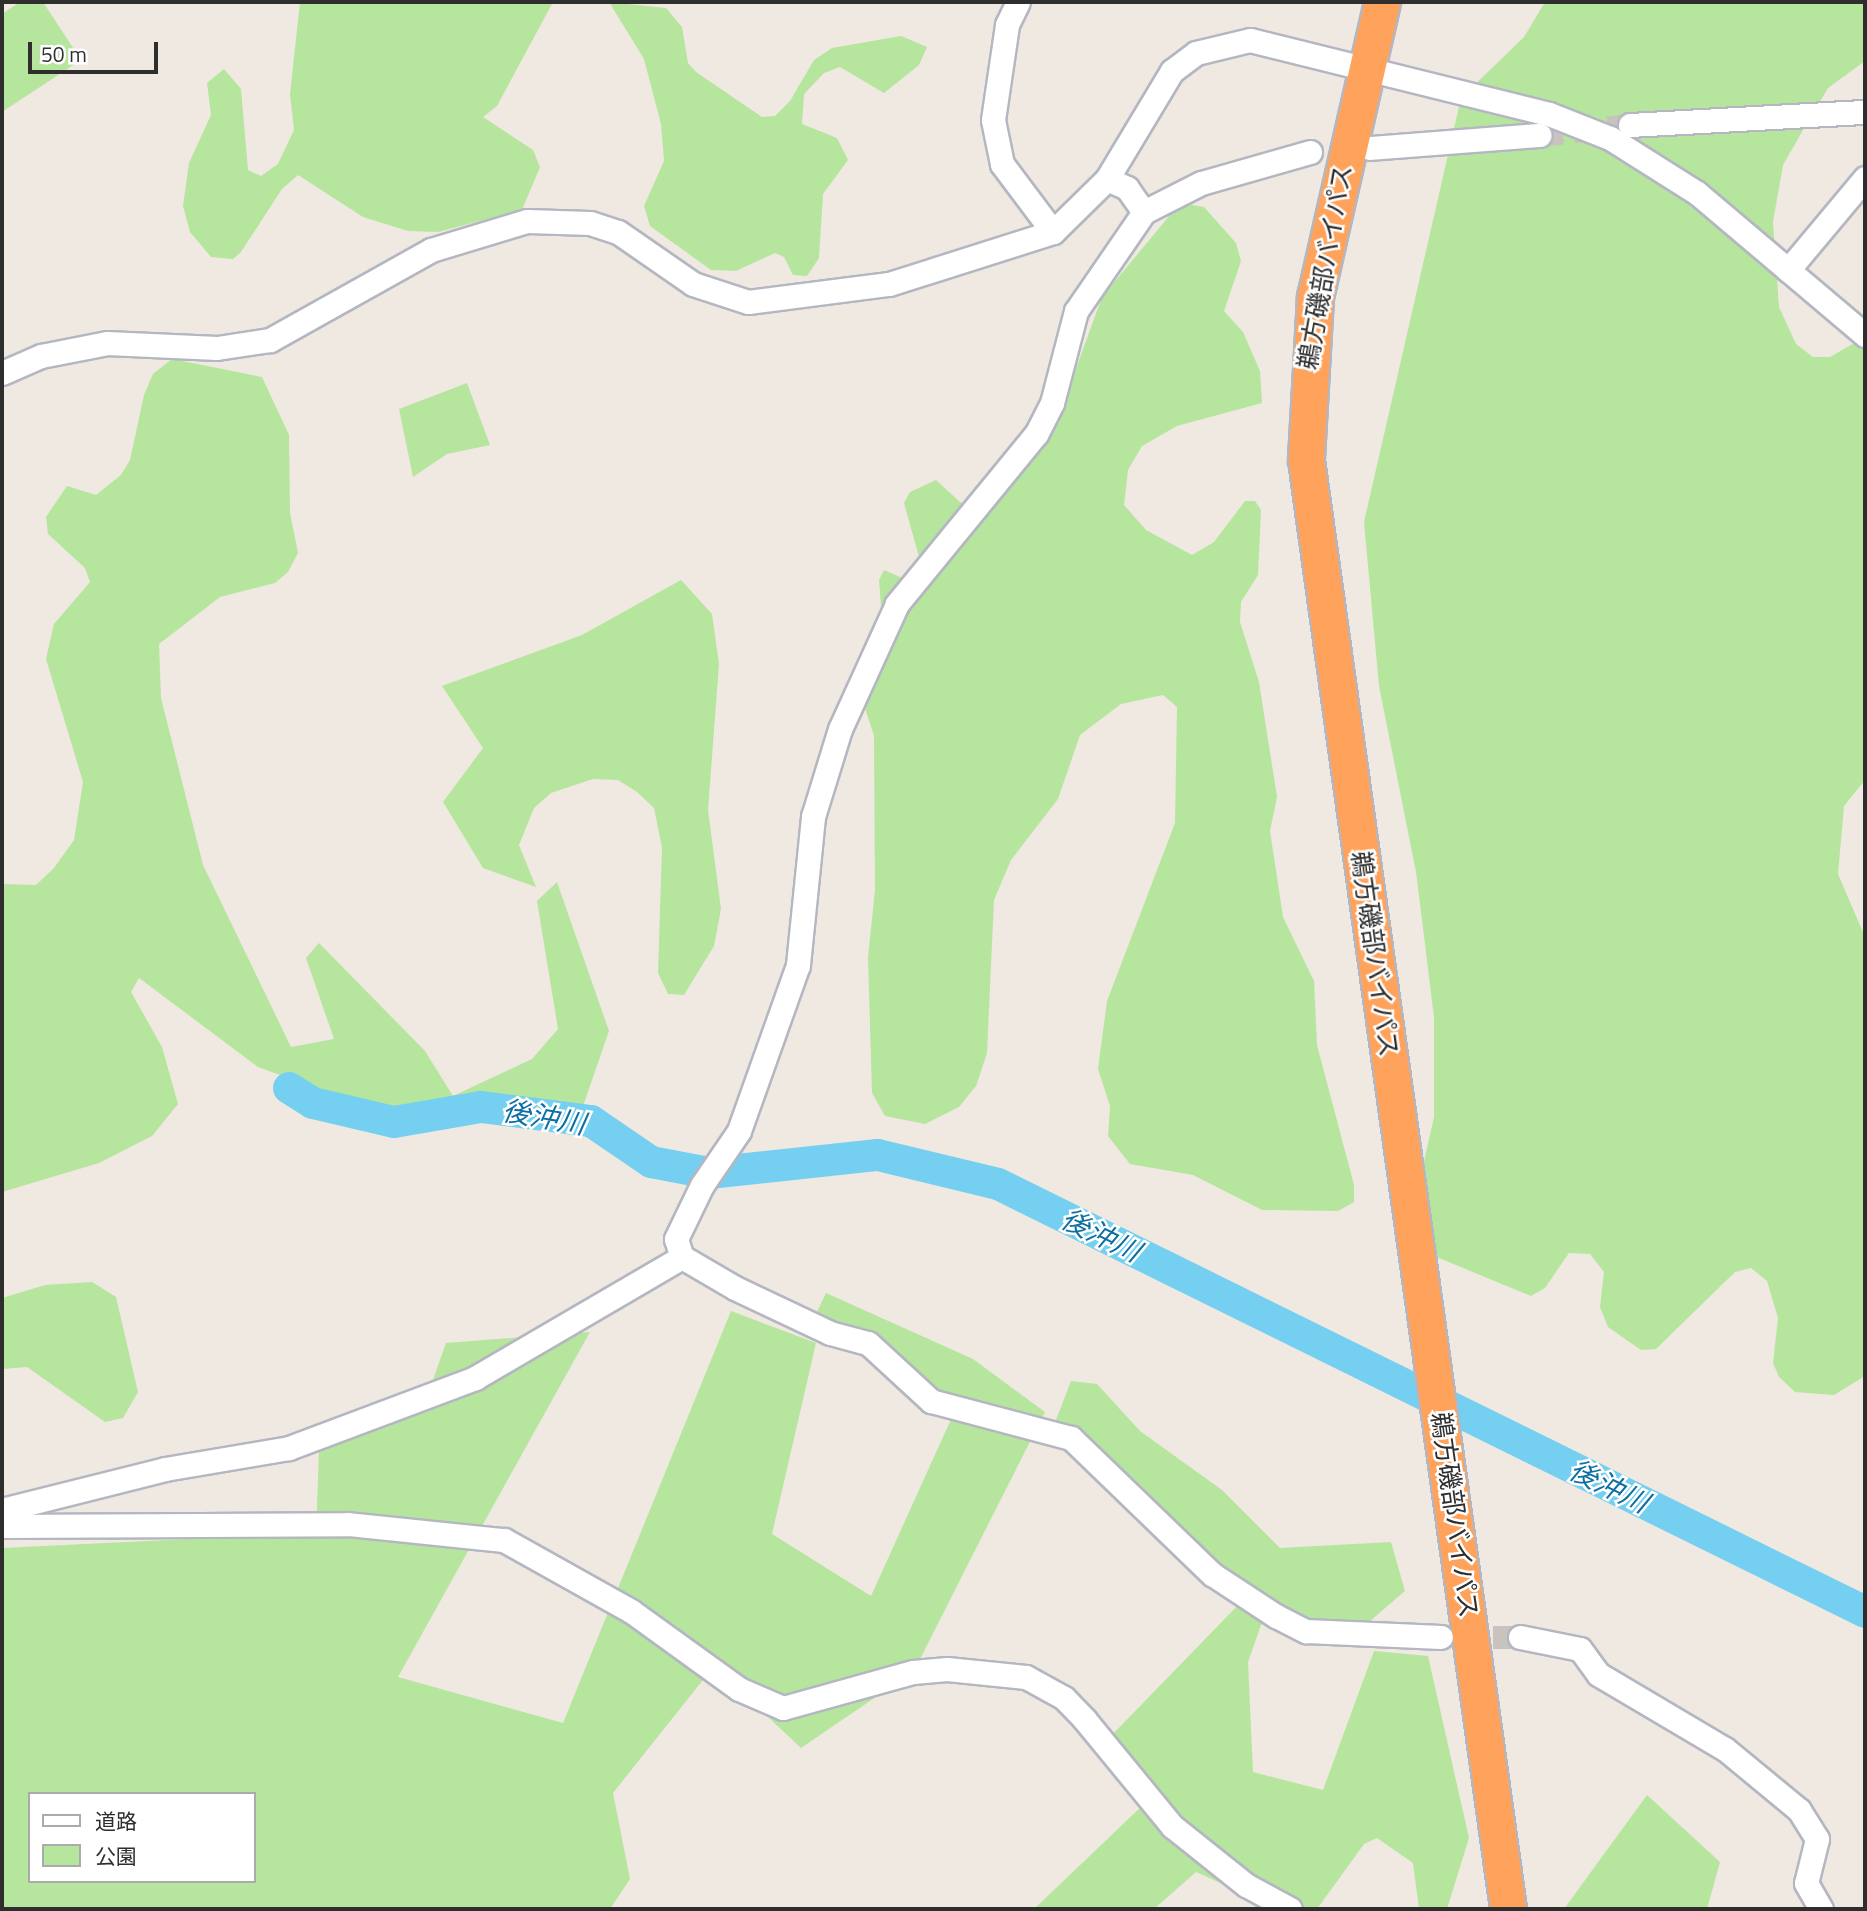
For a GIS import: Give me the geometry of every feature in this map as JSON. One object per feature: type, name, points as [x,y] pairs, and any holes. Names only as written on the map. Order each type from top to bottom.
[{"type":"highway","name":"鵜方磯部バイパス","points":[[1382,2],[1309,331],[1306,460],[1447,1452],[1508,1909]]},
{"type":"street","points":[[1018,2],[1007,25],[993,120],[1002,164],[1053,232]]},
{"type":"street","points":[[2,373],[41,356],[107,343],[217,348],[270,340],[431,250],[527,221],[590,223],[618,233],[693,284],[748,302],[889,284],[1053,232],[1107,180],[1157,93],[1196,53],[1250,40],[1549,114],[1609,138],[1687,186],[1865,335]]},
{"type":"street","points":[[1629,125],[1865,112]]},
{"type":"street","points":[[1370,148],[1540,135]]},
{"type":"street","points":[[1310,152],[1200,183],[1144,212],[1076,311],[1052,403],[1036,434],[914,580],[865,664],[813,817],[798,965],[739,1131],[681,1222],[676,1240],[682,1256],[830,1333],[869,1343],[931,1401],[1071,1438],[1212,1574],[1276,1616],[1306,1631],[1441,1637]]},
{"type":"street","points":[[1788,270],[1865,178]]},
{"type":"street","points":[[1107,180],[1127,188],[1144,212]]},
{"type":"street","points":[[2,1510],[165,1469],[289,1448],[475,1378],[682,1256]]},
{"type":"street","points":[[2,1526],[348,1524],[504,1541],[631,1611],[739,1689],[783,1707],[914,1672],[947,1669],[1026,1677],[1078,1713],[1172,1826],[1246,1885],[1290,1909]]},
{"type":"street","points":[[1520,1637],[1580,1649],[1607,1681],[1725,1749],[1799,1810],[1817,1839],[1806,1883],[1821,1909]]},
{"type":"green space","points":[[20,2],[43,2],[81,60],[2,112],[2,14]]},
{"type":"green space","points":[[300,2],[553,2],[497,106],[483,117],[533,150],[540,167],[522,210],[438,232],[408,231],[363,217],[298,175],[282,189],[241,252],[233,259],[211,257],[190,232],[183,206],[189,163],[211,115],[207,83],[224,69],[241,89],[248,170],[261,176],[278,164],[294,130],[290,94]]},
{"type":"green space","points":[[609,2],[666,8],[682,27],[688,63],[696,72],[762,117],[775,116],[790,101],[814,60],[832,48],[901,36],[927,47],[919,65],[884,93],[840,67],[824,73],[804,94],[802,124],[837,138],[848,160],[823,194],[819,258],[807,276],[793,275],[784,257],[775,253],[736,271],[711,270],[650,226],[644,206],[664,161],[661,124],[644,59]]},
{"type":"green space","points":[[1545,2],[1865,2],[1865,61],[1828,88],[1783,165],[1773,222],[1779,307],[1796,344],[1813,357],[1830,357],[1865,337],[1865,780],[1844,806],[1838,874],[1865,937],[1865,1376],[1834,1395],[1795,1392],[1779,1377],[1773,1363],[1778,1318],[1767,1281],[1751,1268],[1735,1272],[1656,1349],[1641,1350],[1608,1327],[1600,1307],[1604,1272],[1590,1254],[1569,1253],[1545,1288],[1531,1296],[1434,1256],[1421,1175],[1434,1117],[1434,1017],[1416,872],[1379,686],[1364,522],[1461,98],[1524,37]]},
{"type":"green space","points":[[1180,203],[1204,207],[1236,243],[1241,261],[1224,311],[1243,332],[1260,371],[1262,403],[1177,426],[1142,446],[1128,470],[1124,505],[1146,530],[1192,555],[1214,542],[1245,501],[1255,501],[1261,510],[1258,575],[1241,602],[1240,622],[1259,682],[1277,797],[1270,831],[1283,917],[1314,981],[1317,1045],[1354,1185],[1354,1202],[1338,1211],[1262,1210],[1193,1175],[1130,1164],[1108,1136],[1110,1106],[1098,1069],[1107,1001],[1175,823],[1177,707],[1163,695],[1121,704],[1080,735],[1058,799],[1011,860],[994,900],[987,1053],[976,1086],[959,1107],[925,1124],[885,1116],[872,1093],[868,957],[875,890],[874,736],[862,699],[882,619],[879,580],[884,570],[907,580],[921,564],[904,503],[910,492],[936,480],[960,502],[981,508],[1000,489],[1057,421],[1102,297]]},
{"type":"green space","points":[[172,359],[262,377],[289,435],[290,513],[298,553],[288,572],[275,583],[220,597],[159,644],[161,698],[203,865],[291,1047],[334,1039],[306,958],[319,943],[425,1051],[453,1096],[532,1059],[558,1029],[537,901],[557,882],[609,1031],[582,1109],[501,1098],[392,1111],[346,1099],[258,1067],[139,978],[131,992],[162,1047],[178,1104],[152,1136],[99,1163],[2,1192],[2,884],[36,885],[54,868],[74,840],[83,782],[46,659],[54,624],[90,582],[85,568],[48,534],[46,517],[67,486],[96,495],[121,475],[130,460],[144,395],[153,374]]},
{"type":"green space","points":[[467,383],[490,445],[447,454],[413,477],[399,409]]},
{"type":"green space","points":[[681,580],[712,614],[719,664],[708,810],[721,909],[714,946],[684,995],[668,994],[658,973],[662,848],[654,808],[637,792],[618,780],[593,779],[551,793],[534,808],[519,845],[536,887],[483,868],[443,802],[483,748],[442,686],[582,635]]},
{"type":"green space","points":[[92,1282],[116,1297],[138,1392],[123,1418],[105,1422],[27,1367],[2,1369],[2,1298],[45,1285]]},
{"type":"green space","points":[[826,1293],[973,1359],[1045,1412],[914,1671],[801,1748],[714,1666],[613,1793],[630,1879],[610,1909],[2,1909],[2,1548],[316,1533],[319,1452],[422,1411],[446,1343],[590,1332],[398,1677],[563,1723],[731,1311],[816,1343],[772,1534],[871,1596],[953,1415],[892,1347],[813,1320]]},
{"type":"green space","points":[[1071,1381],[1097,1384],[1140,1431],[1222,1490],[1280,1548],[1391,1542],[1405,1591],[1349,1639],[1272,1618],[1261,1625],[1248,1662],[1253,1772],[1323,1790],[1374,1651],[1428,1656],[1469,1838],[1447,1909],[1419,1909],[1413,1863],[1377,1838],[1364,1844],[1317,1909],[1279,1909],[1196,1872],[1154,1909],[1034,1909],[1143,1805],[1110,1737],[1245,1598],[1056,1420]]},
{"type":"green space","points":[[1647,1795],[1720,1862],[1707,1909],[1564,1909]]},
{"type":"waterway","name":"後沖川","points":[[289,1088],[313,1103],[394,1122],[481,1107],[591,1121],[651,1162],[709,1173],[878,1155],[998,1184],[1865,1612]]},
{"type":"tunnel","points":[[1540,135],[1630,125]]},
{"type":"tunnel","points":[[1459,1637],[1520,1637]]}]
